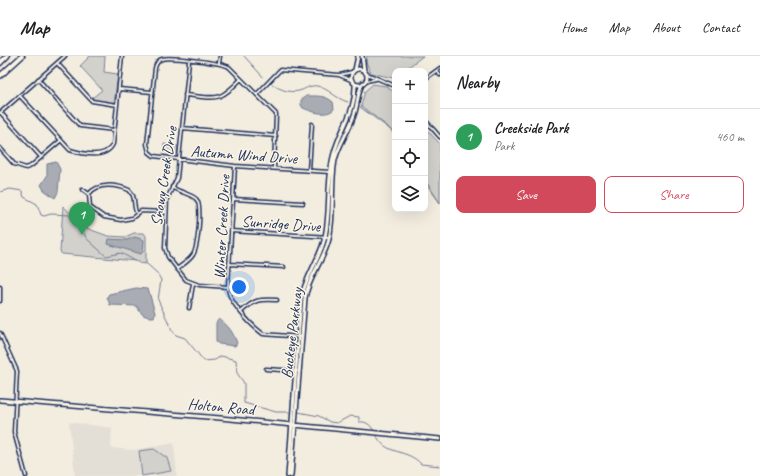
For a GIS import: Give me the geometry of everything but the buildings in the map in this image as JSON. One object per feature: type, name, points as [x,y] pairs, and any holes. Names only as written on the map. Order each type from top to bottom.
[{"type":"highway","points":[[0,63],[7,56]]},
{"type":"highway","points":[[0,76],[22,56]]},
{"type":"street","points":[[41,157],[0,113],[65,56]]},
{"type":"street","points":[[20,96],[60,141],[71,151],[101,154],[108,151],[111,147],[122,56]]},
{"type":"street","points":[[219,63],[220,56]]},
{"type":"street","points":[[352,80],[358,56]]},
{"type":"street","points":[[362,56],[366,73],[364,82]]},
{"type":"street","points":[[119,89],[152,92],[155,68],[161,60],[167,58],[219,63],[229,67],[276,114],[274,168]]},
{"type":"street","name":"Snowy Creek Drive","points":[[189,60],[177,178],[167,199],[165,248],[168,257],[177,269],[186,280],[193,284]]},
{"type":"street","points":[[57,63],[92,102],[117,105]]},
{"type":"street","points":[[428,77],[440,68]]},
{"type":"street","points":[[339,75],[361,69],[366,73],[392,85]]},
{"type":"street","points":[[256,94],[280,70],[339,75],[352,80],[355,84],[379,79]]},
{"type":"street","points":[[436,71],[440,75]]},
{"type":"street","points":[[38,79],[80,126],[114,130]]},
{"type":"street","points":[[185,95],[221,97],[241,79]]},
{"type":"street","name":"Buckeye Parkway","points":[[332,172],[338,151],[353,118],[360,89],[364,82]]},
{"type":"street","name":"Buckeye Parkway","points":[[291,476],[293,392],[298,371],[303,288],[327,237],[332,172],[337,142],[353,107],[355,84]]},
{"type":"street","name":"Autumn Wind Drive","points":[[152,92],[147,144],[149,152],[152,155],[160,158],[235,166],[332,172]]},
{"type":"street","points":[[428,123],[440,137]]},
{"type":"street","points":[[309,170],[312,124]]},
{"type":"street","points":[[182,128],[276,136]]},
{"type":"street","points":[[0,148],[14,164],[22,168],[32,166],[60,141]]},
{"type":"street","name":"Winter Creek Drive","points":[[235,166],[228,288],[231,298],[263,334],[300,337]]},
{"type":"street","points":[[137,214],[134,205],[134,196],[129,190],[100,186],[93,189],[90,194],[90,207],[104,217],[126,220],[145,210],[166,212]]},
{"type":"street","points":[[172,187],[182,194],[193,196],[197,200],[199,207],[197,242],[194,252],[187,262],[177,269]]},
{"type":"street","points":[[82,189],[90,194]]},
{"type":"street","points":[[233,199],[303,203]]},
{"type":"street","name":"Sunridge Drive","points":[[231,231],[327,237]]},
{"type":"street","points":[[229,264],[284,267]]},
{"type":"street","points":[[189,308],[193,284],[228,288]]},
{"type":"street","points":[[0,287],[0,301]]},
{"type":"street","points":[[242,312],[250,304],[259,299],[277,300]]},
{"type":"street","points":[[0,333],[17,368],[15,440],[26,476]]},
{"type":"street","points":[[266,369],[298,371]]},
{"type":"street","name":"Holton Road","points":[[0,400],[440,439]]},
{"type":"street","name":"Buckeye Parkway","points":[[288,476],[292,425]]},
{"type":"shaded area","points":[[90,56],[105,56],[104,72],[118,74],[114,103],[97,101],[92,98],[102,90],[80,66]]},
{"type":"shaded area","points":[[367,56],[423,56],[407,68],[392,68],[392,78],[371,73],[366,62]]},
{"type":"shaded area","points":[[373,84],[386,86],[392,91],[392,132],[361,106],[365,91]]},
{"type":"shaded area","points":[[306,96],[321,96],[327,98],[333,102],[334,109],[327,113],[323,113],[303,108],[301,105],[301,100]]},
{"type":"shaded area","points":[[428,131],[440,144],[440,203],[428,185]]},
{"type":"shaded area","points":[[164,144],[178,146],[177,157],[163,156]]},
{"type":"shaded area","points":[[56,162],[60,169],[58,192],[55,198],[44,190],[41,185],[47,176],[47,164]]},
{"type":"shaded area","points":[[63,206],[86,228],[108,236],[125,237],[134,233],[144,233],[146,236],[146,262],[62,254],[60,252]]},
{"type":"shaded area","points":[[135,237],[144,240],[143,251],[141,254],[108,244],[109,239],[127,240]]},
{"type":"shaded area","points":[[136,288],[147,289],[149,292],[155,313],[154,317],[143,315],[137,306],[110,305],[107,297],[109,294]]},
{"type":"shaded area","points":[[219,319],[228,326],[232,332],[237,343],[235,346],[219,344],[216,342],[216,323]]},
{"type":"shaded area","points":[[69,422],[112,428],[111,448],[133,450],[174,443],[177,476],[75,476]]},
{"type":"shaded area","points":[[154,449],[167,458],[171,471],[142,476],[139,451]]},
{"type":"waterway","points":[[244,56],[263,77]]},
{"type":"waterway","points":[[272,84],[282,90],[294,92],[311,86],[317,86],[348,102]]},
{"type":"waterway","points":[[360,107],[392,131]]},
{"type":"waterway","points":[[428,186],[440,203]]},
{"type":"waterway","points":[[0,192],[10,189],[22,191],[24,197],[37,204],[41,215],[44,216],[51,214],[70,215],[72,220],[84,233],[86,238],[106,256],[121,253],[139,263],[147,264],[157,273],[161,280],[158,300],[172,330],[176,335],[185,338],[204,361],[215,360],[221,356],[236,360],[237,373],[244,383],[244,403],[276,412],[289,412]]},
{"type":"waterway","points":[[298,412],[319,416],[330,422],[337,423],[350,416],[359,417],[359,422],[368,424],[374,431]]},
{"type":"waterway","points":[[376,434],[384,446],[409,456],[421,464],[440,466]]},
{"type":"place","name":"Creekside Park","points":[[82,235]]}]
